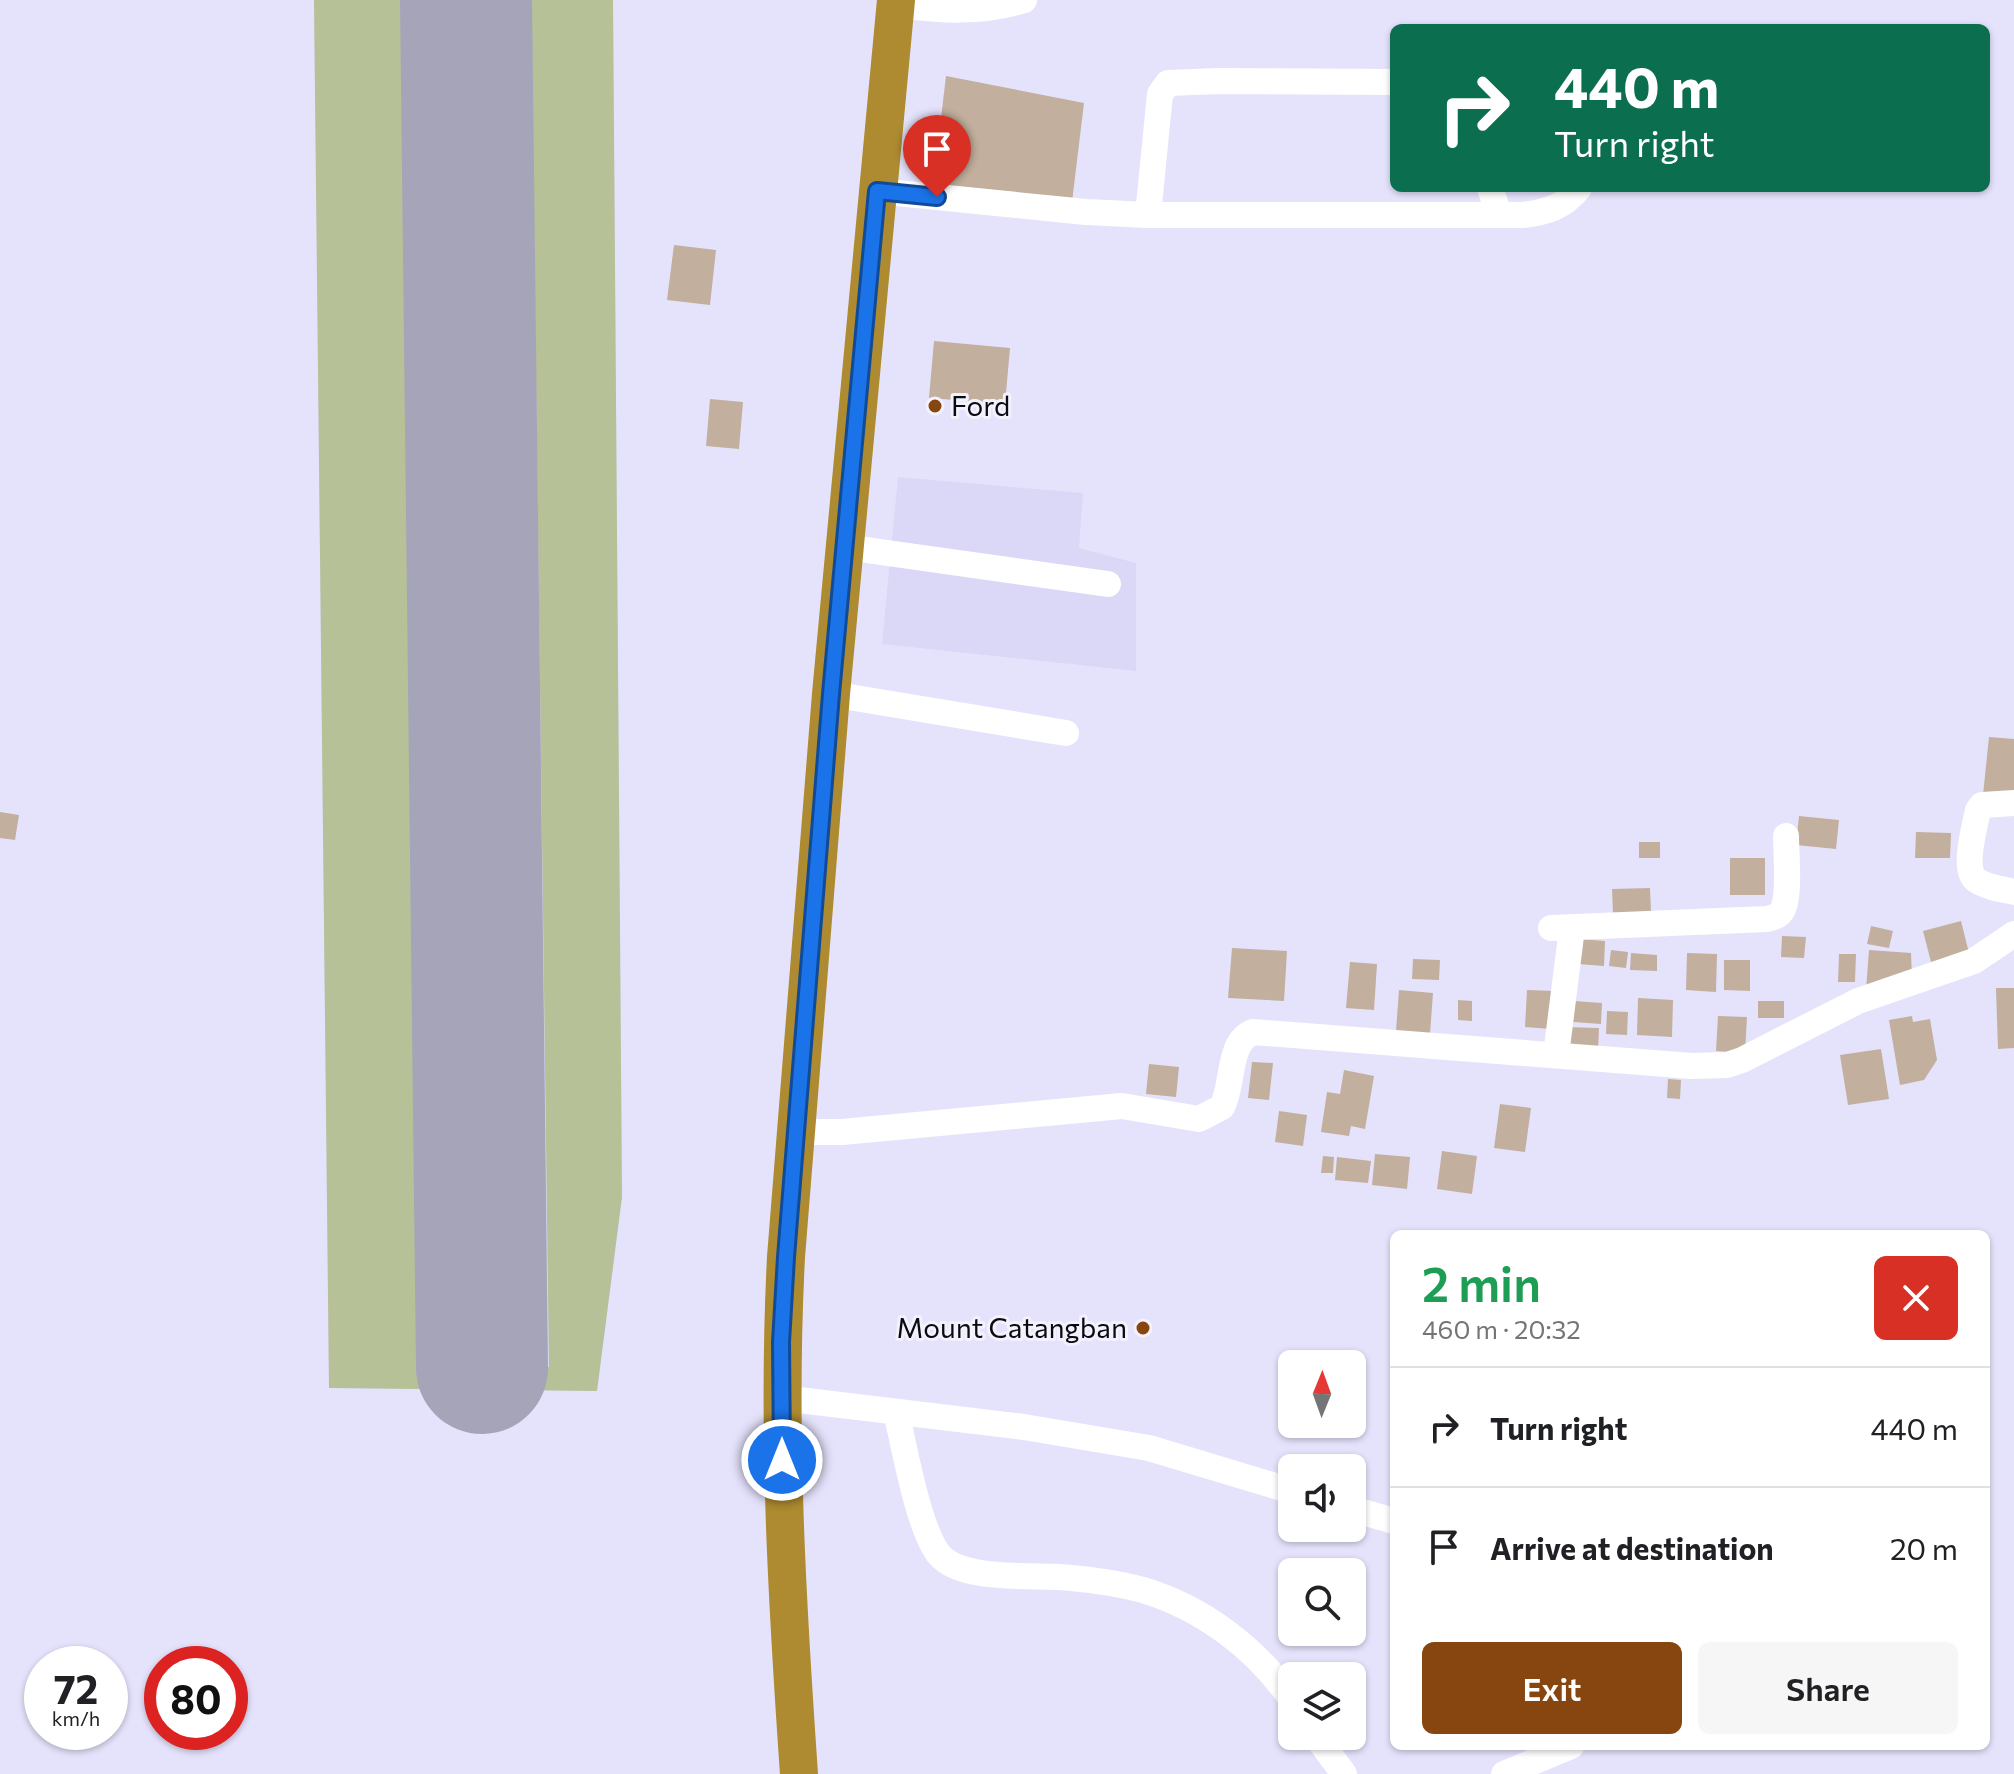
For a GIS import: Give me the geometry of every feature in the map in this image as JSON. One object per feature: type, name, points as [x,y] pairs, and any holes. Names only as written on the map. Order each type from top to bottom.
[{"type":"highway","points":[[799,1774],[784,1536],[782,1398],[785,1272],[831,694],[896,2]]},
{"type":"street","points":[[896,2],[934,9],[984,10],[1024,0]]},
{"type":"street","points":[[1148,215],[1160,94],[1168,83],[1390,82]]},
{"type":"street","points":[[877,191],[1086,212],[1148,215],[1543,213],[1571,199],[1576,192]]},
{"type":"street","points":[[1491,192],[1499,214]]},
{"type":"street","points":[[845,547],[1108,584]]},
{"type":"street","points":[[831,694],[1066,733]]},
{"type":"street","points":[[2014,803],[1982,805],[1978,810],[1969,862],[1970,872],[1978,881],[2014,892]]},
{"type":"street","points":[[1556,1055],[1561,928],[1776,917],[1785,901],[1786,836]]},
{"type":"street","points":[[796,1132],[842,1132],[1122,1106],[1199,1119],[1222,1107],[1230,1087],[1237,1047],[1246,1035],[1253,1032],[1692,1066],[1727,1065],[1756,1054],[1858,1001],[1964,965],[2009,945]]},
{"type":"street","points":[[782,1398],[1024,1427],[1149,1448],[1278,1487]]},
{"type":"street","points":[[896,1412],[926,1528],[938,1553],[948,1563],[984,1573],[1071,1578],[1143,1590],[1199,1615],[1249,1648],[1278,1679]]},
{"type":"street","points":[[1366,1513],[1390,1520]]},
{"type":"street","points":[[1326,1750],[1344,1774]]},
{"type":"street","points":[[1504,1774],[1561,1750]]},
{"type":"shaded area","points":[[314,0],[613,0],[622,1197],[597,1391],[329,1388]]},
{"type":"shaded area","points":[[898,477],[1083,493],[1079,548],[1136,563],[1136,671],[882,644]]},
{"type":"green space","points":[[314,0],[402,0],[419,1369],[549,1367],[531,0],[613,0],[622,1197],[597,1391],[329,1388]]},
{"type":"building","points":[[946,76],[1084,103],[1072,202],[933,186]]},
{"type":"building","points":[[674,245],[716,250],[710,305],[667,300]]},
{"type":"building","points":[[934,341],[1010,348],[1005,404],[929,398]]},
{"type":"building","points":[[710,399],[743,402],[739,449],[706,446]]},
{"type":"building","points":[[1989,737],[2014,739],[2014,798],[1983,795]]},
{"type":"building","points":[[0,812],[19,815],[15,840],[0,838]]},
{"type":"building","points":[[1799,816],[1839,820],[1836,849],[1796,845]]},
{"type":"building","points":[[1916,832],[1951,833],[1950,858],[1915,858]]},
{"type":"building","points":[[1639,842],[1660,842],[1660,858],[1639,858]]},
{"type":"building","points":[[1730,858],[1765,858],[1765,895],[1730,895]]},
{"type":"building","points":[[1650,888],[1651,912],[1613,914],[1612,889]]},
{"type":"building","points":[[1961,921],[1969,953],[1931,962],[1923,931]]},
{"type":"building","points":[[1871,926],[1893,931],[1889,948],[1867,944]]},
{"type":"building","points":[[1782,936],[1806,937],[1804,958],[1781,957]]},
{"type":"building","points":[[1580,939],[1605,941],[1604,966],[1578,964]]},
{"type":"building","points":[[1232,948],[1287,951],[1284,1001],[1228,998]]},
{"type":"building","points":[[1611,950],[1628,952],[1626,968],[1609,966]]},
{"type":"building","points":[[1869,950],[1911,953],[1912,978],[1866,990]]},
{"type":"building","points":[[1631,953],[1657,955],[1657,971],[1630,970]]},
{"type":"building","points":[[1687,953],[1717,954],[1716,992],[1686,990]]},
{"type":"building","points":[[1839,954],[1856,954],[1855,982],[1838,982]]},
{"type":"building","points":[[1413,959],[1440,960],[1439,980],[1412,979]]},
{"type":"building","points":[[1724,960],[1750,960],[1750,991],[1724,990]]},
{"type":"building","points":[[1350,962],[1377,964],[1374,1010],[1346,1008]]},
{"type":"building","points":[[1996,988],[2014,988],[2014,1048],[1998,1049]]},
{"type":"building","points":[[1399,990],[1433,993],[1430,1034],[1396,1031]]},
{"type":"building","points":[[1527,990],[1554,991],[1551,1029],[1525,1027]]},
{"type":"building","points":[[1638,998],[1673,1000],[1672,1037],[1637,1035]]},
{"type":"building","points":[[1458,1000],[1472,1001],[1472,1021],[1458,1020]]},
{"type":"building","points":[[1574,1001],[1602,1003],[1601,1024],[1573,1022]]},
{"type":"building","points":[[1758,1001],[1784,1001],[1784,1018],[1758,1018]]},
{"type":"building","points":[[1607,1011],[1628,1012],[1627,1035],[1606,1034]]},
{"type":"building","points":[[1718,1016],[1747,1017],[1745,1053],[1716,1051]]},
{"type":"building","points":[[1912,1016],[1913,1022],[1930,1019],[1937,1060],[1924,1080],[1900,1085],[1889,1020]]},
{"type":"building","points":[[1564,1027],[1599,1028],[1598,1050],[1563,1049]]},
{"type":"building","points":[[1881,1049],[1889,1099],[1848,1105],[1840,1055]]},
{"type":"building","points":[[1252,1062],[1273,1063],[1269,1100],[1248,1098]]},
{"type":"building","points":[[1149,1064],[1179,1067],[1176,1097],[1146,1094]]},
{"type":"building","points":[[1344,1070],[1374,1076],[1365,1129],[1351,1126],[1349,1136],[1321,1132],[1327,1092],[1340,1094]]},
{"type":"building","points":[[1668,1079],[1681,1080],[1680,1099],[1667,1098]]},
{"type":"building","points":[[1500,1104],[1531,1108],[1525,1152],[1494,1148]]},
{"type":"building","points":[[1279,1111],[1307,1115],[1303,1146],[1275,1142]]},
{"type":"building","points":[[1442,1151],[1477,1156],[1472,1194],[1437,1189]]},
{"type":"building","points":[[1375,1154],[1410,1157],[1407,1189],[1372,1185]]},
{"type":"building","points":[[1323,1156],[1334,1157],[1333,1173],[1321,1173]]},
{"type":"building","points":[[1337,1157],[1371,1161],[1368,1183],[1335,1180]]},
{"type":"runway","points":[[466,0],[482,1368]]},
{"type":"place","name":"Ford","points":[[935,406]]},
{"type":"place","name":"Mount Catangban","points":[[1143,1328]]},
{"type":"route","points":[[782,1460],[781,1342],[786,1257],[831,694],[877,191],[937,197]]}]
